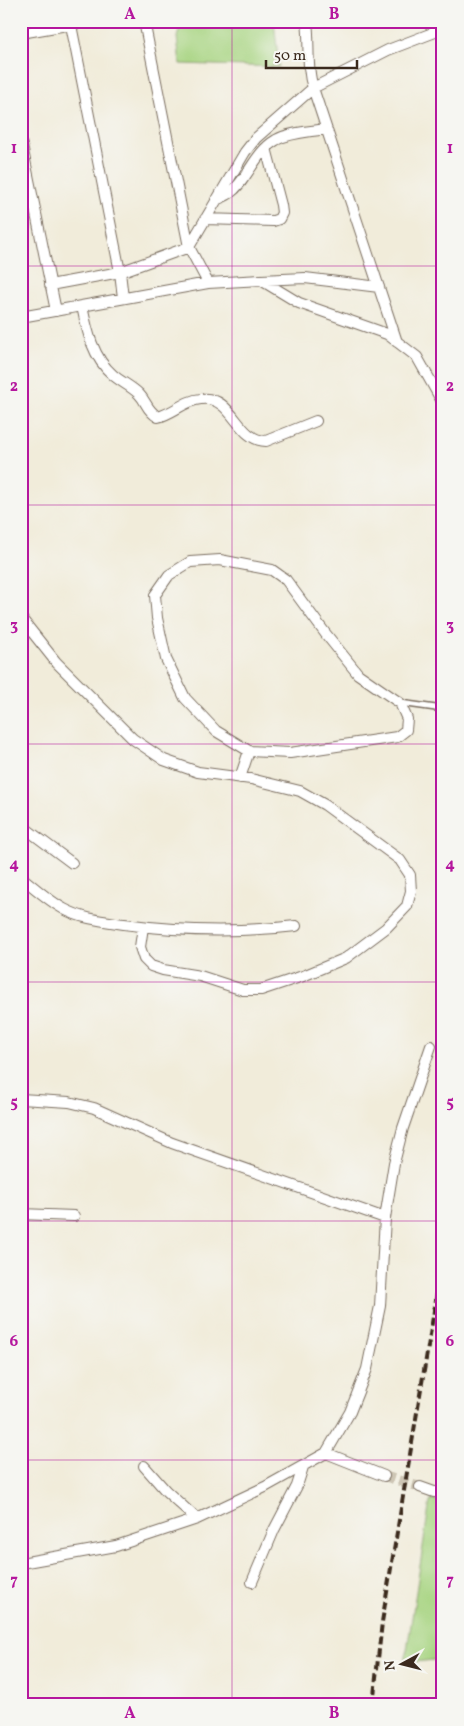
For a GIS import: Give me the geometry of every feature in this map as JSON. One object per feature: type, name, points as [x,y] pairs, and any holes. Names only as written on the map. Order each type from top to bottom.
[{"type":"street","points":[[21,33],[90,21]]},
{"type":"street","points":[[144,21],[189,248],[208,283]]},
{"type":"street","points":[[307,21],[309,70],[312,88],[397,342]]},
{"type":"street","points":[[71,25],[120,272],[123,298]]},
{"type":"street","points":[[50,285],[120,272],[189,248],[204,219],[256,138],[312,88],[388,50],[443,29]]},
{"type":"street","points":[[271,125],[276,140]]},
{"type":"street","points":[[216,200],[229,194],[238,185],[253,162],[276,140],[291,134],[325,129]]},
{"type":"street","points":[[21,141],[56,310]]},
{"type":"street","points":[[204,219],[273,221],[279,219],[282,213],[281,205],[266,148]]},
{"type":"street","points":[[234,171],[243,177]]},
{"type":"street","points":[[21,317],[208,283],[305,278],[379,287]]},
{"type":"street","points":[[261,280],[299,303],[387,334],[417,357],[443,403]]},
{"type":"street","points":[[82,306],[86,328],[92,345],[105,367],[113,375],[134,389],[141,396],[150,413],[158,417],[168,414],[192,400],[212,399],[221,403],[251,437],[258,441],[266,441],[316,421]]},
{"type":"street","points":[[220,560],[272,570],[286,580],[358,674],[400,702],[407,719],[406,730],[397,737],[290,753],[249,752],[216,731],[185,698],[166,660],[157,618],[155,595],[169,575],[190,562],[220,560]]},
{"type":"street","points":[[21,618],[56,662],[133,739],[164,760],[198,772],[240,778],[300,791],[313,797],[400,860],[410,875],[411,891],[406,906],[386,928],[346,958],[303,976],[261,990],[243,990],[200,976],[163,970],[151,966],[144,959],[140,947],[143,927]]},
{"type":"street","points":[[240,778],[249,752]]},
{"type":"street","points":[[21,825],[72,863]]},
{"type":"street","points":[[21,877],[64,909],[92,919],[143,927],[209,932],[296,926]]},
{"type":"street","points":[[21,1563],[116,1546],[197,1519],[303,1468],[326,1453],[350,1412],[367,1368],[380,1306],[385,1218],[394,1163],[403,1128],[431,1046]]},
{"type":"street","points":[[21,1099],[68,1102],[94,1108],[172,1143],[385,1218]]},
{"type":"street","points":[[21,1214],[74,1216]]},
{"type":"street","points":[[326,1453],[384,1476]]},
{"type":"street","points":[[144,1466],[197,1519]]},
{"type":"street","points":[[252,1582],[274,1530],[297,1486],[303,1468]]},
{"type":"street","points":[[420,1487],[434,1492],[443,1492]]},
{"type":"lane","points":[[400,702],[443,709]]},
{"type":"green space","points":[[182,21],[274,21],[279,67],[180,64],[177,37]]},
{"type":"green space","points":[[443,1499],[443,1659],[405,1663],[430,1501]]},
{"type":"tunnel","points":[[384,1476],[420,1487]]},
{"type":"railway","points":[[373,1705],[382,1622],[443,1257]]}]
